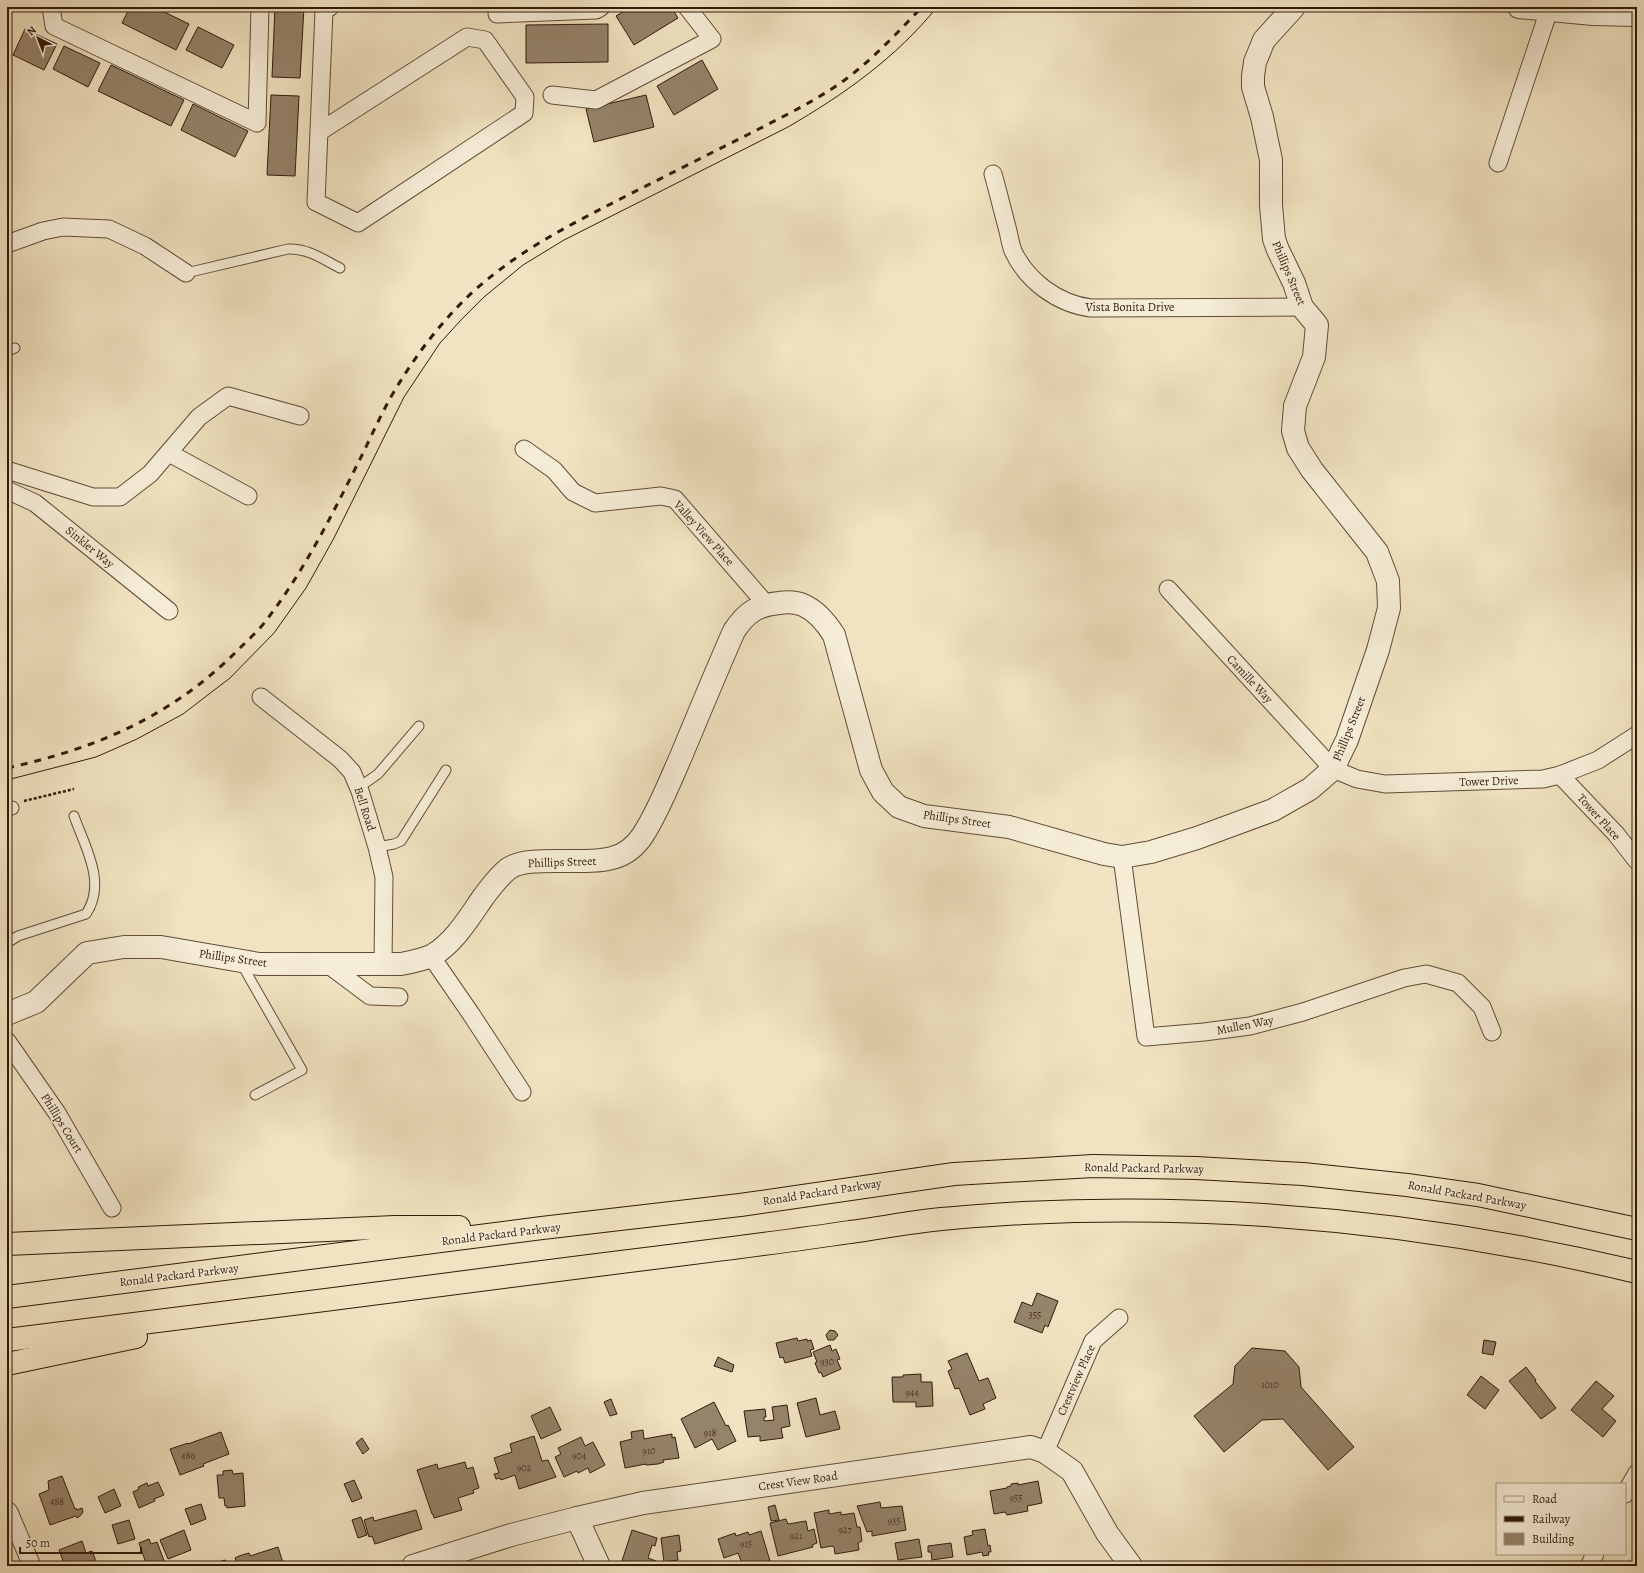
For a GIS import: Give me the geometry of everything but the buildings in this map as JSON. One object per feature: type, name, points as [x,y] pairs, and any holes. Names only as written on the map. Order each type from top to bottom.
[{"type":"highway","name":"Ronald Packard Parkway","points":[[7,1297],[740,1204],[954,1174],[1093,1166],[1196,1168],[1302,1174],[1407,1185],[1478,1195],[1637,1229]]},
{"type":"highway","points":[[7,1340],[847,1233],[926,1221],[1020,1213],[1101,1211],[1260,1216],[1346,1222],[1491,1242],[1567,1255],[1637,1272]]},
{"type":"highway","points":[[7,1244],[394,1227],[542,1228]]},
{"type":"highway","points":[[7,1364],[292,1304]]},
{"type":"street","points":[[51,7],[54,26],[257,123],[260,7]]},
{"type":"street","points":[[319,132],[467,37],[485,40],[525,97],[524,113],[358,223],[316,202],[324,11],[330,7]]},
{"type":"street","points":[[497,14],[596,10],[601,7]]},
{"type":"street","points":[[552,94],[596,100],[712,39],[687,7]]},
{"type":"street","name":"Phillips Street","points":[[7,1014],[36,1002],[87,953],[124,948],[161,947],[259,964],[401,964],[422,960],[443,948],[457,933],[493,885],[509,868],[526,862],[589,862],[606,860],[622,855],[635,845],[642,836],[662,800],[734,631],[746,615],[766,604],[787,602],[803,605],[821,618],[830,629],[834,635],[870,770],[883,792],[899,807],[924,816],[1009,827],[1104,854],[1122,857],[1151,852],[1190,840],[1273,810],[1310,789],[1333,768],[1347,740],[1378,650],[1389,608],[1388,581],[1377,552],[1312,470],[1298,448],[1294,431],[1295,406],[1314,357],[1317,325],[1302,307],[1294,283],[1274,239],[1271,206],[1271,160],[1253,82],[1255,62],[1264,40],[1294,7]]},
{"type":"street","points":[[1519,7],[1549,10],[1594,11],[1637,16]]},
{"type":"street","points":[[1498,163],[1549,10]]},
{"type":"street","name":"Vista Bonita Drive","points":[[993,174],[1013,250],[1034,281],[1051,294],[1067,302],[1080,307],[1091,308],[1302,307]]},
{"type":"street","points":[[7,244],[43,231],[63,227],[109,229],[145,246],[186,273]]},
{"type":"street","points":[[7,470],[94,497],[120,497],[150,474],[199,417],[228,396],[300,416]]},
{"type":"street","name":"Valley View Place","points":[[524,449],[554,470],[573,492],[595,503],[661,496],[675,499],[766,604]]},
{"type":"street","points":[[169,452],[248,496]]},
{"type":"street","name":"Sinkler Way","points":[[7,490],[35,503],[169,611]]},
{"type":"street","name":"Camille Way","points":[[1168,589],[1333,768]]},
{"type":"street","name":"Bell Road","points":[[261,697],[340,758],[352,772],[377,847],[384,877],[382,964]]},
{"type":"street","name":"Tower Drive","points":[[1333,768],[1357,778],[1385,784],[1543,779],[1560,775],[1598,760],[1637,735]]},
{"type":"street","name":"Tower Place","points":[[1560,775],[1616,834],[1637,861]]},
{"type":"street","name":"Mullen Way","points":[[1122,857],[1146,1037],[1250,1026],[1303,1012],[1404,978],[1426,974],[1458,983],[1482,1007],[1492,1032]]},
{"type":"street","points":[[431,956],[522,1092]]},
{"type":"street","points":[[326,963],[370,996],[399,997]]},
{"type":"street","name":"Phillips Court","points":[[7,1042],[57,1113],[112,1208]]},
{"type":"street","name":"Crestview Place","points":[[1045,1452],[1093,1341],[1120,1318]]},
{"type":"street","name":"Crest View Road","points":[[413,1566],[511,1535],[643,1503],[1032,1447],[1045,1452],[1072,1471],[1107,1533],[1131,1566]]},
{"type":"street","points":[[1626,1492],[1637,1473]]},
{"type":"street","points":[[7,1510],[10,1512],[32,1566]]},
{"type":"street","points":[[577,1518],[600,1566]]},
{"type":"street","points":[[1589,1566],[1594,1555]]},
{"type":"lane","points":[[186,273],[296,248],[304,249],[340,268]]},
{"type":"lane","points":[[358,788],[378,774],[419,726]]},
{"type":"lane","points":[[377,847],[394,844],[401,841],[446,770]]},
{"type":"lane","points":[[7,943],[18,936],[86,914],[90,907],[95,891],[95,877],[74,816]]},
{"type":"lane","points":[[240,960],[302,1070],[255,1095]]},
{"type":"path","points":[[9,808],[18,803],[74,788]]},
{"type":"tram line","points":[[7,780],[96,757],[137,739],[183,714],[230,678],[274,633],[306,588],[334,538],[404,397],[440,343],[484,297],[523,265],[564,240],[809,115],[849,88],[886,59],[904,43],[937,7]]},
{"type":"railway","points":[[7,768],[40,760],[103,739],[161,711],[188,693],[214,672],[256,632],[265,622],[291,585],[314,547],[346,487],[384,409],[403,376],[442,324],[464,300],[494,274],[530,248],[568,226],[811,102],[846,79],[866,62],[922,7]]}]
